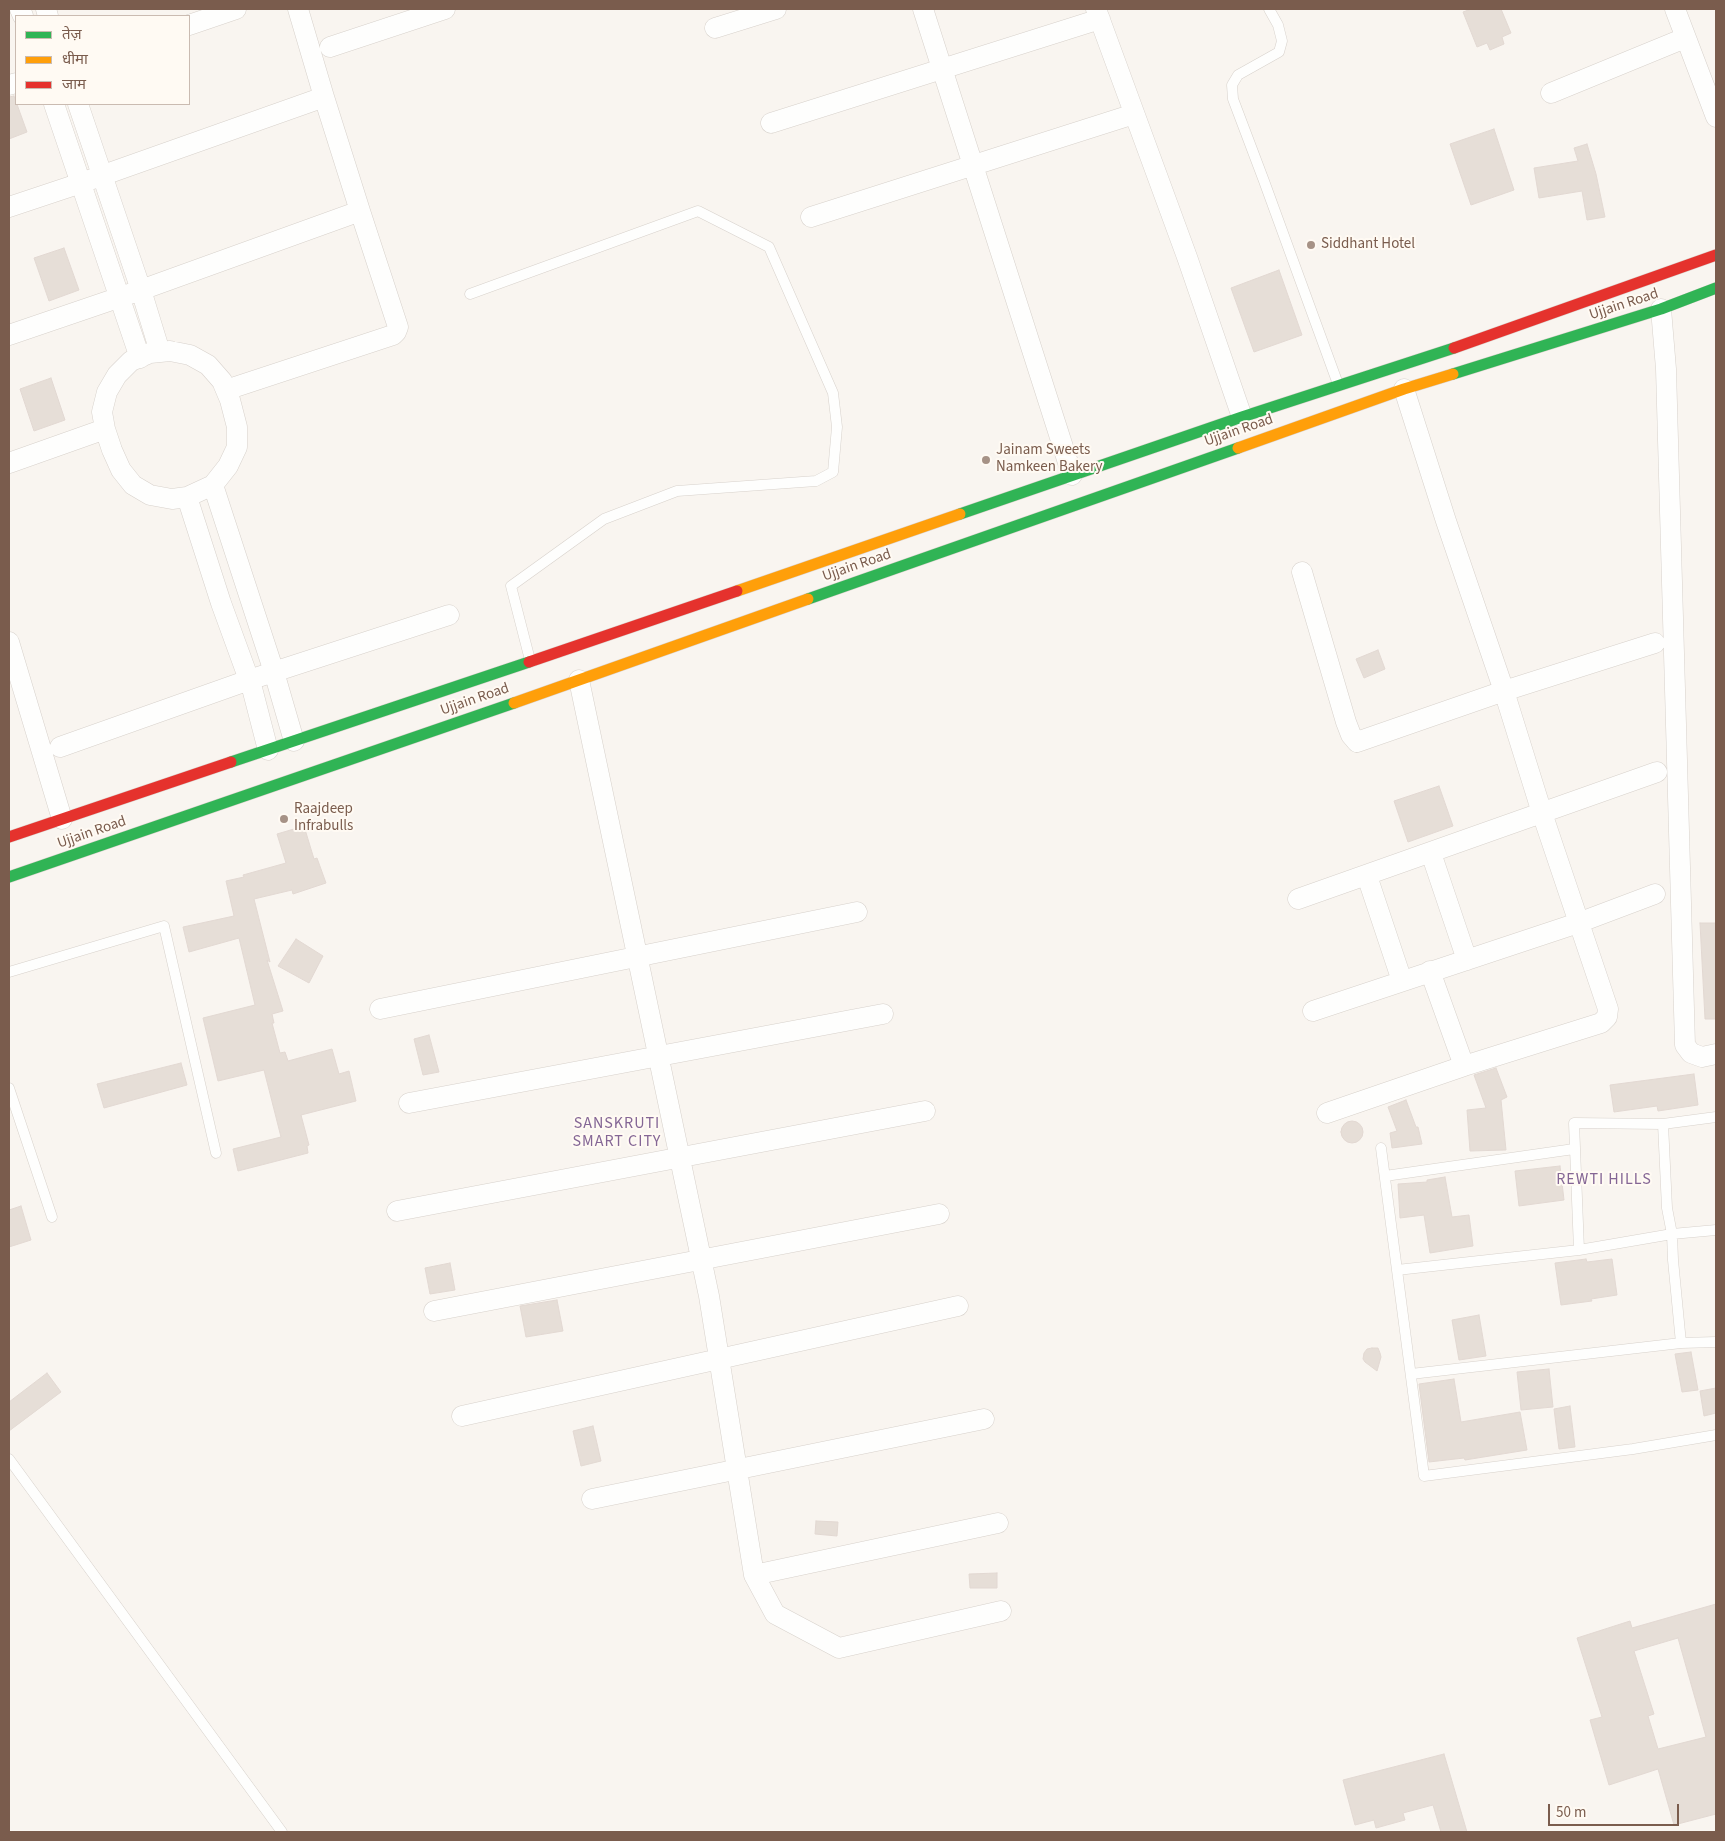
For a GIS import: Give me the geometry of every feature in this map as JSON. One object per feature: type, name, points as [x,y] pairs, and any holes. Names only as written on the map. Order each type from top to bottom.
[{"type":"main road","name":"Ujjain Road","points":[[9,837],[62,819],[101,811],[294,741],[1242,417],[1493,335],[1716,255]]},
{"type":"main road","name":"Ujjain Road","points":[[9,877],[109,838],[579,680],[1404,389],[1661,309],[1716,288]]},
{"type":"street","points":[[190,24],[236,9]]},
{"type":"street","points":[[226,390],[393,335],[398,327],[324,97],[298,9]]},
{"type":"street","points":[[330,47],[445,9]]},
{"type":"street","points":[[715,28],[776,9]]},
{"type":"street","points":[[923,9],[1072,475]]},
{"type":"street","points":[[1675,9],[1716,116]]},
{"type":"street","points":[[771,123],[942,69],[1098,14],[1187,257],[1242,417]]},
{"type":"street","points":[[1551,93],[1685,38]]},
{"type":"street","points":[[9,207],[324,97]]},
{"type":"street","points":[[54,105],[140,358]]},
{"type":"street","points":[[78,105],[160,352]]},
{"type":"street","points":[[811,217],[1134,114]]},
{"type":"street","points":[[9,335],[141,290],[360,211]]},
{"type":"street","points":[[1661,309],[1666,368],[1685,1045],[1691,1053],[1702,1057],[1716,1054]]},
{"type":"street","points":[[170,351],[190,355],[208,366],[222,381],[236,427],[237,448],[228,466],[213,485],[187,497],[172,499],[150,496],[133,485],[121,470],[105,429],[102,412],[107,392],[116,375],[131,361],[150,353],[160,352],[170,351]]},
{"type":"street","points":[[1326,1113],[1464,1066],[1601,1023],[1607,1017],[1608,1009],[1578,923],[1504,691],[1446,521],[1404,389]]},
{"type":"street","points":[[9,462],[105,429]]},
{"type":"street","points":[[213,485],[274,672],[294,741]]},
{"type":"street","points":[[187,497],[221,603],[249,680],[268,750]]},
{"type":"street","points":[[1302,572],[1346,722],[1351,735],[1357,742],[1504,691],[1655,643]]},
{"type":"street","points":[[221,603],[248,593]]},
{"type":"street","points":[[60,747],[249,680],[449,616]]},
{"type":"street","points":[[9,642],[62,819]]},
{"type":"street","points":[[579,680],[701,1259],[754,1575],[775,1614],[839,1648],[1001,1611]]},
{"type":"street","points":[[1298,899],[1657,772]]},
{"type":"street","points":[[1431,852],[1467,960]]},
{"type":"street","points":[[1367,876],[1402,981]]},
{"type":"street","points":[[1313,1011],[1578,923],[1655,894]]},
{"type":"street","points":[[380,1009],[858,912]]},
{"type":"street","points":[[1430,971],[1464,1066]]},
{"type":"street","points":[[409,1103],[883,1014]]},
{"type":"street","points":[[397,1211],[924,1111]]},
{"type":"street","points":[[434,1311],[939,1214]]},
{"type":"street","points":[[462,1416],[958,1306]]},
{"type":"street","points":[[592,1499],[984,1419]]},
{"type":"street","points":[[754,1575],[998,1523]]},
{"type":"lane","points":[[1269,9],[1278,25],[1282,41],[1279,52],[1238,75],[1232,86],[1232,99],[1339,386]]},
{"type":"lane","points":[[470,294],[698,211],[769,247],[833,393],[837,427],[833,472],[816,481],[677,491],[604,519],[511,586],[531,661]]},
{"type":"lane","points":[[9,972],[164,926],[216,1153]]},
{"type":"lane","points":[[9,1088],[52,1217]]},
{"type":"lane","points":[[1579,1250],[1574,1123],[1663,1124],[1716,1117]]},
{"type":"lane","points":[[1663,1124],[1668,1208],[1681,1343]]},
{"type":"lane","points":[[1381,1148],[1424,1476],[1633,1449],[1716,1435]]},
{"type":"lane","points":[[1385,1176],[1574,1149]]},
{"type":"lane","points":[[1397,1270],[1579,1250],[1672,1234],[1716,1230]]},
{"type":"lane","points":[[1410,1374],[1681,1343],[1716,1342]]},
{"type":"lane","points":[[9,1459],[282,1832]]},
{"type":"building","points":[[1471,9],[1501,9],[1511,33],[1502,37],[1504,44],[1490,50],[1487,43],[1477,47],[1463,12]]},
{"type":"building","points":[[14,96],[15,105],[17,105],[27,132],[9,139],[9,97]]},
{"type":"building","points":[[1494,129],[1514,190],[1471,205],[1450,144]]},
{"type":"building","points":[[1587,144],[1596,174],[1605,217],[1587,220],[1582,191],[1539,198],[1534,168],[1578,161],[1574,148]]},
{"type":"building","points":[[64,248],[79,290],[49,301],[34,258]]},
{"type":"building","points":[[1279,270],[1302,335],[1254,352],[1231,288]]},
{"type":"building","points":[[51,378],[65,420],[34,431],[20,389]]},
{"type":"building","points":[[1378,650],[1385,669],[1364,678],[1356,659]]},
{"type":"building","points":[[1439,786],[1453,826],[1408,842],[1394,801]]},
{"type":"building","points":[[304,826],[314,859],[317,858],[326,883],[293,894],[292,890],[254,899],[270,962],[267,960],[283,1011],[272,1014],[274,1023],[272,1023],[280,1053],[285,1052],[288,1061],[332,1049],[339,1074],[349,1071],[356,1101],[301,1115],[309,1145],[307,1146],[308,1153],[238,1171],[233,1149],[281,1137],[264,1070],[218,1081],[203,1018],[255,1005],[239,938],[189,952],[183,927],[234,916],[226,881],[286,863],[277,834]]},
{"type":"building","points":[[1700,923],[1716,923],[1716,1019],[1705,1019]]},
{"type":"building","points":[[296,939],[323,956],[309,983],[278,966]]},
{"type":"building","points":[[429,1035],[439,1072],[423,1075],[414,1039]]},
{"type":"building","points":[[181,1063],[187,1085],[104,1108],[97,1084]]},
{"type":"building","points":[[1496,1068],[1507,1097],[1501,1100],[1506,1150],[1470,1151],[1467,1110],[1486,1108],[1474,1075]]},
{"type":"building","points":[[1694,1074],[1698,1105],[1658,1111],[1657,1106],[1614,1112],[1610,1085]]},
{"type":"building","points":[[1406,1100],[1416,1127],[1418,1127],[1422,1144],[1392,1148],[1390,1133],[1397,1131],[1388,1107]]},
{"type":"building","points":[[1352,1121],[1360,1124],[1363,1132],[1360,1140],[1352,1143],[1344,1140],[1341,1132],[1344,1124]]},
{"type":"building","points":[[1560,1166],[1564,1200],[1519,1206],[1515,1171]]},
{"type":"building","points":[[1445,1177],[1452,1217],[1469,1215],[1473,1246],[1430,1253],[1424,1215],[1400,1218],[1398,1184],[1427,1182],[1427,1180]]},
{"type":"building","points":[[21,1206],[31,1240],[9,1247],[9,1210]]},
{"type":"building","points":[[1586,1259],[1587,1262],[1612,1259],[1617,1295],[1591,1299],[1592,1301],[1561,1305],[1555,1263]]},
{"type":"building","points":[[450,1263],[455,1290],[430,1294],[425,1268]]},
{"type":"building","points":[[557,1300],[563,1331],[526,1337],[520,1306]]},
{"type":"building","points":[[1479,1315],[1486,1356],[1459,1360],[1452,1320]]},
{"type":"building","points":[[1378,1348],[1381,1357],[1377,1371],[1363,1359],[1367,1349]]},
{"type":"building","points":[[1691,1352],[1698,1390],[1682,1392],[1675,1354]]},
{"type":"building","points":[[1549,1369],[1553,1407],[1521,1410],[1517,1372]]},
{"type":"building","points":[[47,1373],[61,1392],[9,1431],[9,1402]]},
{"type":"building","points":[[1454,1379],[1461,1422],[1520,1412],[1527,1450],[1465,1460],[1464,1458],[1429,1462],[1419,1384]]},
{"type":"building","points":[[1716,1388],[1716,1413],[1704,1416],[1700,1391]]},
{"type":"building","points":[[1570,1406],[1575,1447],[1559,1449],[1554,1409]]},
{"type":"building","points":[[593,1426],[601,1461],[581,1466],[573,1431]]},
{"type":"building","points":[[816,1521],[838,1522],[837,1536],[815,1534]]},
{"type":"building","points":[[997,1573],[997,1588],[970,1588],[969,1574]]},
{"type":"building","points":[[1716,1604],[1716,1814],[1674,1825],[1658,1769],[1609,1785],[1590,1720],[1602,1717],[1577,1638],[1630,1621],[1632,1628]],"holes":[[[1678,1638],[1706,1737],[1658,1749],[1648,1716],[1654,1714],[1634,1651]]]},
{"type":"building","points":[[1444,1754],[1467,1832],[1441,1832],[1433,1805],[1403,1813],[1405,1820],[1376,1828],[1374,1820],[1355,1825],[1343,1780]]},
{"type":"traffic: fast","points":[[1453,374],[1661,309],[1716,288]]},
{"type":"traffic: fast","points":[[960,514],[1242,417],[1454,348]]},
{"type":"traffic: fast","points":[[808,599],[1238,448]]},
{"type":"traffic: fast","points":[[231,762],[529,662]]},
{"type":"traffic: fast","points":[[9,877],[514,703]]},
{"type":"traffic: slow","points":[[1238,448],[1404,389],[1453,374]]},
{"type":"traffic: slow","points":[[737,591],[960,514]]},
{"type":"traffic: slow","points":[[514,703],[808,599]]},
{"type":"traffic: jam","points":[[1454,348],[1716,255]]},
{"type":"traffic: jam","points":[[529,662],[737,591]]},
{"type":"traffic: jam","points":[[9,837],[231,762]]},
{"type":"place","name":"Siddhant Hotel","points":[[1311,245]]},
{"type":"place","name":"Jainam Sweets Namkeen Bakery","points":[[986,460]]},
{"type":"place","name":"Raajdeep Infrabulls","points":[[284,819]]},
{"type":"district","name":"SANSKRUTI SMART CITY","points":[[617,1133]]},
{"type":"district","name":"REWTI HILLS","points":[[1604,1180]]}]
